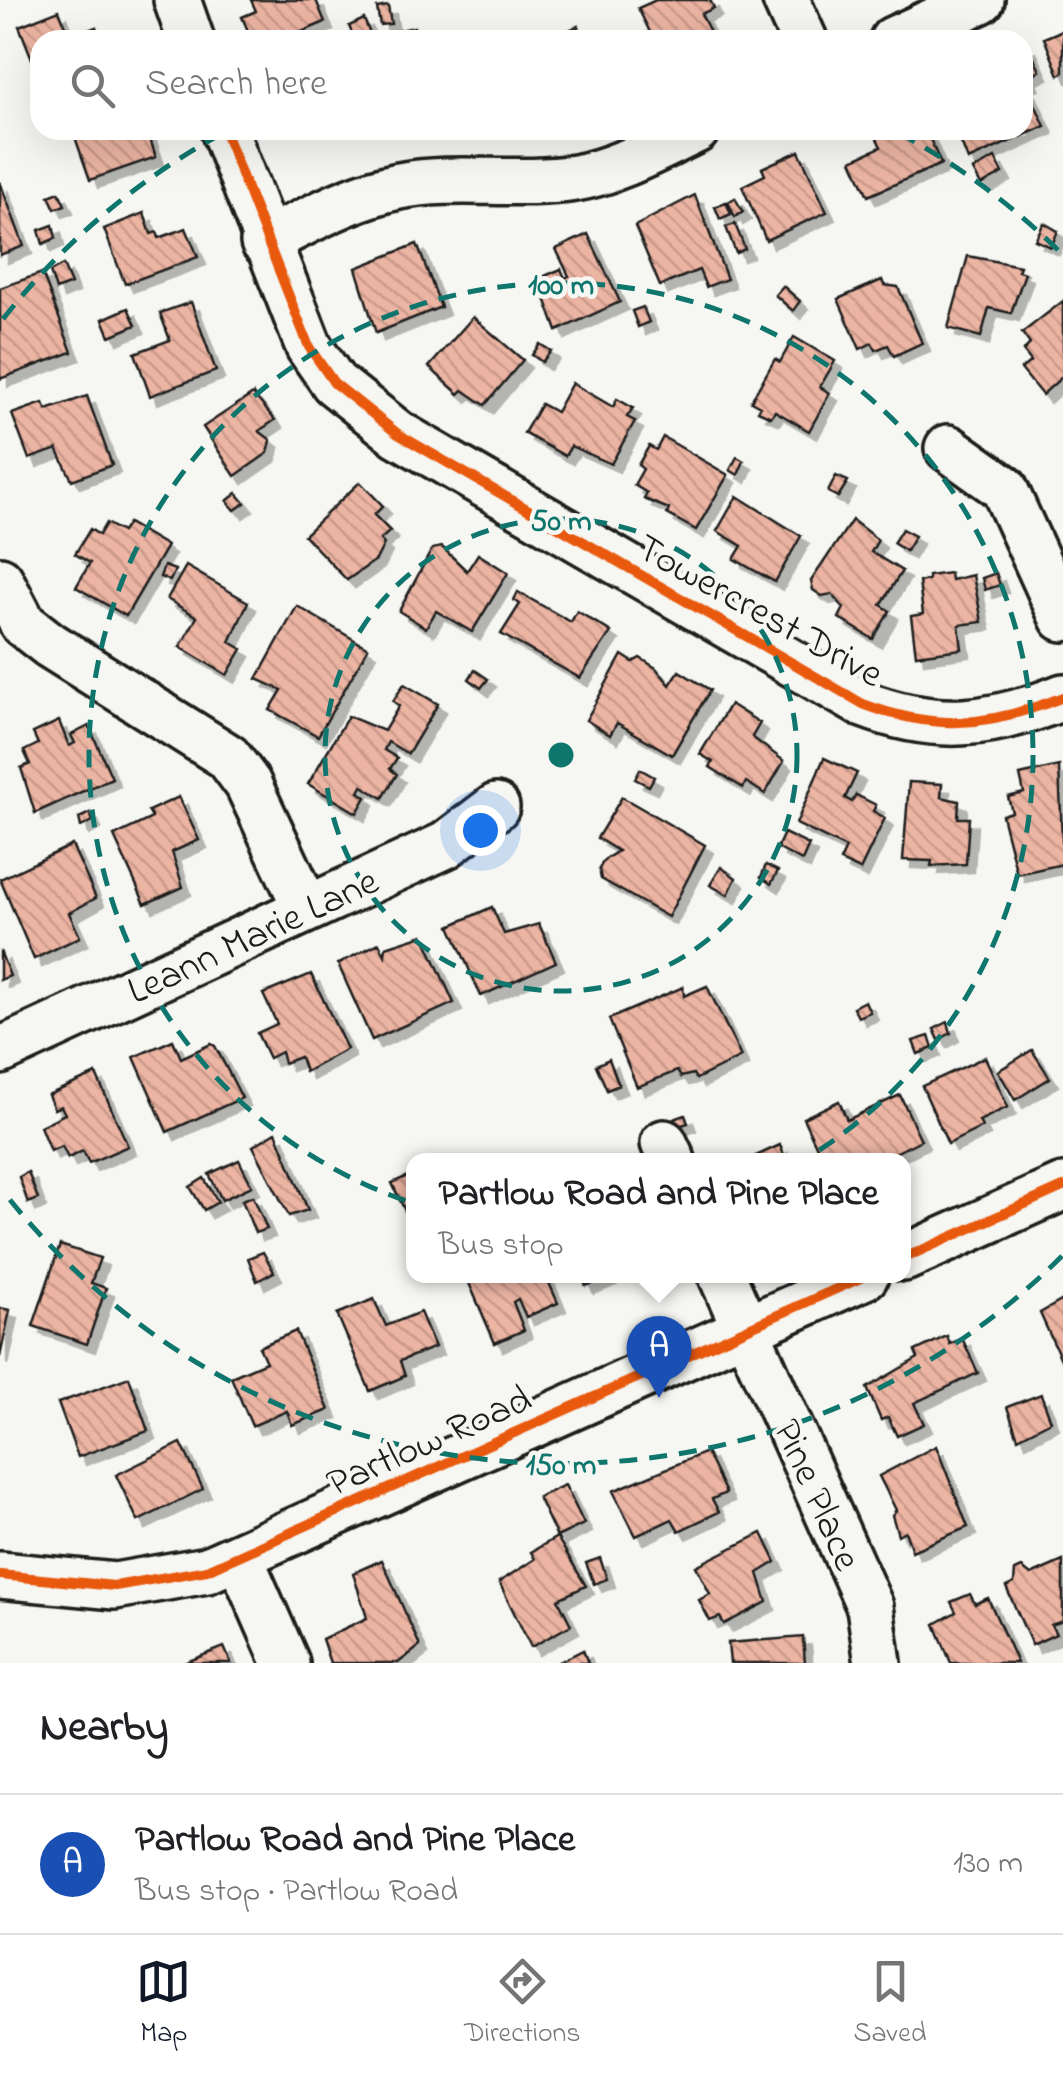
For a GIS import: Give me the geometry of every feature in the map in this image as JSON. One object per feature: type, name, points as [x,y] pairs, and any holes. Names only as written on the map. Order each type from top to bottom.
[{"type":"street","points":[[177,0],[188,30]]},
{"type":"street","points":[[786,0],[800,30]]},
{"type":"street","points":[[915,30],[982,0]]},
{"type":"street","name":"Towercrest Drive","points":[[228,140],[308,347],[334,383],[364,410],[822,684],[904,720],[945,724],[1004,718],[1063,697]]},
{"type":"street","points":[[264,242],[358,196],[432,181],[532,182],[578,178],[623,164],[675,140]]},
{"type":"street","points":[[948,448],[1004,488],[1063,618]]},
{"type":"street","points":[[0,580],[24,624],[50,645],[228,756],[248,784],[306,908]]},
{"type":"street","name":"Leann Marie Lane","points":[[0,1050],[446,846],[496,807]]},
{"type":"street","points":[[911,1255],[1063,1187]]},
{"type":"street","name":"Pine Place","points":[[725,1283],[870,1607],[878,1663]]},
{"type":"street","name":"Partlow Road","points":[[0,1575],[116,1586],[164,1580],[239,1556],[848,1283]]},
{"type":"street","points":[[239,1556],[286,1663]]},
{"type":"building","points":[[251,0],[316,0],[325,22],[306,30],[248,30],[242,17],[256,11]]},
{"type":"building","points":[[656,0],[710,0],[714,8],[701,14],[709,30],[649,30],[638,8]]},
{"type":"building","points":[[388,6],[391,24],[380,25],[377,8]]},
{"type":"building","points":[[59,10],[67,30],[30,30],[30,54],[19,26]]},
{"type":"building","points":[[364,19],[368,30],[351,30],[349,26]]},
{"type":"building","points":[[1063,30],[1063,73],[1059,75],[1044,38]]},
{"type":"building","points":[[1033,56],[1040,71],[1033,74]]},
{"type":"building","points":[[1033,100],[1045,126],[1033,131]]},
{"type":"building","points":[[76,140],[150,140],[156,157],[90,180]]},
{"type":"building","points":[[878,140],[930,140],[941,164],[868,196],[852,160],[881,147]]},
{"type":"building","points":[[960,140],[1013,140],[968,160]]},
{"type":"building","points":[[799,151],[827,212],[766,240],[742,186],[765,175],[762,168]]},
{"type":"building","points":[[995,158],[1003,173],[981,185],[973,170]]},
{"type":"building","points":[[0,182],[24,246],[0,255]]},
{"type":"building","points":[[59,192],[65,205],[55,209],[49,196]]},
{"type":"building","points":[[695,195],[727,279],[706,287],[699,270],[660,286],[635,226]]},
{"type":"building","points":[[735,198],[743,212],[735,217],[728,202]]},
{"type":"building","points":[[726,202],[731,214],[720,219],[715,207]]},
{"type":"building","points":[[144,213],[151,234],[157,232],[159,238],[186,228],[198,257],[125,284],[104,229]]},
{"type":"building","points":[[1044,223],[1058,231],[1051,247],[1035,240]]},
{"type":"building","points":[[735,224],[745,249],[736,253],[726,227]]},
{"type":"building","points":[[53,225],[56,238],[43,244],[39,230]]},
{"type":"building","points":[[588,234],[620,302],[557,331],[538,279],[561,269],[565,278],[569,276],[556,249]]},
{"type":"building","points":[[417,244],[441,307],[376,333],[356,268]]},
{"type":"building","points":[[968,256],[1020,266],[1018,271],[1025,273],[1011,313],[989,308],[981,337],[948,328]]},
{"type":"building","points":[[63,265],[71,284],[56,290],[50,272]]},
{"type":"building","points":[[42,273],[72,352],[0,379],[0,288]]},
{"type":"building","points":[[882,280],[884,285],[898,287],[922,343],[894,356],[888,345],[876,350],[872,343],[860,349],[838,299]]},
{"type":"building","points":[[783,286],[800,301],[793,311],[775,295]]},
{"type":"building","points":[[1063,301],[1063,376],[1042,395],[1021,369],[1031,361],[1023,351],[1030,344],[1022,333]]},
{"type":"building","points":[[191,302],[216,371],[150,396],[135,353],[170,340],[160,313]]},
{"type":"building","points":[[643,307],[649,322],[638,327],[632,311]]},
{"type":"building","points":[[128,308],[136,325],[110,336],[103,319]]},
{"type":"building","points":[[473,317],[523,360],[485,405],[463,390],[459,394],[429,367]]},
{"type":"building","points":[[794,337],[835,361],[820,387],[830,393],[809,431],[775,411],[771,417],[758,411],[760,406],[751,401],[775,359],[780,362]]},
{"type":"building","points":[[540,344],[551,351],[542,362],[532,355]]},
{"type":"building","points":[[572,383],[613,407],[617,399],[633,408],[627,417],[635,421],[611,464],[571,446],[565,456],[524,433],[541,404],[556,412]]},
{"type":"building","points":[[253,394],[275,420],[259,431],[271,440],[268,453],[235,476],[203,427]]},
{"type":"building","points":[[87,396],[112,465],[72,480],[57,449],[29,459],[12,414],[43,403],[47,410]]},
{"type":"building","points":[[663,437],[728,475],[696,530],[667,514],[669,509],[644,499],[647,493],[634,485],[643,469],[638,465],[649,446],[656,450]]},
{"type":"building","points":[[737,457],[744,461],[738,475],[730,470]]},
{"type":"building","points":[[836,476],[848,481],[838,497],[828,492]]},
{"type":"building","points":[[360,482],[383,506],[374,515],[390,531],[380,540],[384,544],[376,560],[347,580],[304,535]]},
{"type":"building","points":[[237,493],[245,503],[235,510],[227,501]]},
{"type":"building","points":[[737,496],[801,536],[775,582],[734,559],[742,546],[717,531]]},
{"type":"building","points":[[852,520],[878,540],[871,552],[902,571],[881,605],[890,611],[873,639],[839,618],[844,608],[832,594],[822,596],[813,590],[811,581]]},
{"type":"building","points":[[106,523],[122,532],[128,523],[167,546],[126,616],[76,587],[90,563],[75,554],[90,529],[99,535]]},
{"type":"building","points":[[902,529],[915,536],[906,551],[893,543]]},
{"type":"building","points":[[442,547],[467,571],[478,554],[508,573],[472,632],[436,611],[426,628],[399,611],[432,549]]},
{"type":"building","points":[[164,566],[175,570],[170,581],[160,577]]},
{"type":"building","points":[[186,566],[248,602],[230,642],[242,649],[227,675],[180,647],[197,617],[167,599]]},
{"type":"building","points":[[950,573],[951,580],[973,575],[982,622],[959,625],[962,649],[916,655],[911,616],[923,614],[919,582],[928,580],[928,576]]},
{"type":"building","points":[[996,573],[1000,585],[985,590],[982,578]]},
{"type":"building","points":[[518,592],[571,622],[577,611],[611,632],[580,678],[501,634],[520,604],[514,600]]},
{"type":"building","points":[[297,606],[368,648],[318,736],[270,710],[282,690],[257,679]]},
{"type":"building","points":[[622,655],[633,662],[640,658],[656,668],[670,685],[679,671],[710,690],[672,755],[617,723],[610,735],[586,720]]},
{"type":"building","points":[[475,670],[488,679],[481,688],[469,679]]},
{"type":"building","points":[[404,684],[438,704],[408,754],[388,742],[384,750],[397,758],[390,769],[397,774],[383,798],[362,786],[359,792],[366,797],[357,813],[308,784],[348,716],[384,731],[399,706],[393,701]]},
{"type":"building","points":[[730,704],[760,723],[752,737],[784,761],[765,794],[746,782],[743,788],[710,767],[713,762],[700,754]]},
{"type":"building","points":[[59,721],[69,746],[75,743],[71,735],[89,726],[112,778],[35,813],[21,768],[30,764],[24,751],[38,744],[33,733]]},
{"type":"building","points":[[824,758],[857,773],[845,798],[852,802],[856,795],[876,805],[873,811],[885,818],[860,870],[840,861],[846,848],[796,824]]},
{"type":"building","points":[[1059,766],[1063,864],[1017,874],[1002,815],[1012,812],[1008,797],[1024,793],[1020,775]]},
{"type":"building","points":[[640,769],[654,777],[649,786],[635,779]]},
{"type":"building","points":[[909,782],[942,784],[941,797],[959,801],[958,818],[969,818],[966,864],[931,866],[932,861],[903,860]]},
{"type":"building","points":[[179,797],[199,840],[172,852],[183,887],[145,904],[114,836],[152,818],[148,811]]},
{"type":"building","points":[[622,797],[705,845],[668,917],[601,879],[599,869],[604,860],[618,851],[597,838]]},
{"type":"building","points":[[90,813],[93,821],[81,827],[79,818]]},
{"type":"building","points":[[784,833],[809,845],[802,861],[777,848]]},
{"type":"building","points":[[72,845],[96,898],[69,913],[80,937],[34,959],[0,879]]},
{"type":"building","points":[[766,865],[778,871],[771,884],[761,877]]},
{"type":"building","points":[[721,867],[736,878],[728,895],[710,885]]},
{"type":"building","points":[[492,907],[504,934],[539,924],[556,962],[481,996],[450,926]]},
{"type":"building","points":[[423,935],[454,1003],[372,1040],[338,964],[379,943],[385,955],[386,947]]},
{"type":"building","points":[[0,951],[10,976],[0,980]]},
{"type":"building","points":[[311,974],[347,1049],[305,1072],[300,1057],[284,1063],[281,1052],[269,1058],[257,1033],[277,1024],[263,994]]},
{"type":"building","points":[[707,986],[741,1057],[696,1079],[693,1074],[681,1077],[677,1071],[637,1087],[609,1019],[683,987],[684,996]]},
{"type":"building","points":[[865,1001],[870,1012],[858,1017],[853,1007]]},
{"type":"building","points":[[948,1022],[951,1033],[939,1040],[934,1029]]},
{"type":"building","points":[[929,1036],[933,1048],[918,1054],[913,1041]]},
{"type":"building","points":[[173,1040],[181,1058],[211,1044],[215,1046],[242,1098],[167,1132],[134,1057]]},
{"type":"building","points":[[1032,1050],[1050,1078],[1015,1100],[998,1071]]},
{"type":"building","points":[[985,1057],[1008,1107],[979,1121],[982,1127],[948,1144],[922,1086]]},
{"type":"building","points":[[609,1059],[619,1085],[607,1090],[596,1065]]},
{"type":"building","points":[[96,1074],[128,1146],[89,1163],[83,1151],[68,1158],[62,1146],[50,1151],[40,1126],[65,1114],[61,1106],[54,1109],[48,1095]]},
{"type":"building","points":[[900,1095],[921,1140],[895,1153],[820,1153],[803,1118],[839,1101],[847,1120]]},
{"type":"building","points":[[685,1115],[688,1123],[676,1127],[674,1119]]},
{"type":"building","points":[[276,1132],[308,1210],[289,1216],[253,1146]]},
{"type":"building","points":[[780,1145],[783,1153],[762,1153]]},
{"type":"building","points":[[239,1160],[252,1186],[222,1200],[209,1174]]},
{"type":"building","points":[[28,1172],[38,1199],[28,1203],[19,1177]]},
{"type":"building","points":[[406,1177],[406,1213],[392,1183]]},
{"type":"building","points":[[204,1178],[218,1202],[204,1210],[190,1187]]},
{"type":"building","points":[[253,1196],[267,1229],[255,1233],[242,1200]]},
{"type":"building","points":[[60,1245],[100,1258],[91,1283],[106,1288],[87,1344],[33,1326]]},
{"type":"building","points":[[263,1252],[274,1272],[257,1281],[248,1258]]},
{"type":"building","points":[[469,1283],[549,1283],[558,1303],[526,1317],[518,1299],[513,1302],[524,1330],[495,1343]]},
{"type":"building","points":[[374,1299],[386,1326],[420,1312],[435,1347],[400,1361],[405,1376],[370,1391],[337,1314]]},
{"type":"building","points":[[1063,1300],[1063,1364],[1040,1313]]},
{"type":"building","points":[[0,1308],[10,1310],[0,1357]]},
{"type":"building","points":[[296,1331],[329,1410],[292,1425],[287,1411],[252,1426],[231,1377],[266,1362],[259,1347]]},
{"type":"building","points":[[947,1336],[950,1344],[962,1338],[978,1373],[914,1403],[924,1424],[897,1436],[888,1417],[881,1420],[867,1388],[918,1358],[915,1351]]},
{"type":"building","points":[[129,1377],[148,1431],[78,1457],[58,1403]]},
{"type":"building","points":[[1041,1394],[1051,1421],[1018,1438],[1007,1407]]},
{"type":"building","points":[[181,1443],[203,1489],[138,1521],[116,1475]]},
{"type":"building","points":[[936,1446],[968,1527],[912,1551],[905,1531],[898,1535],[892,1515],[896,1510],[879,1476]]},
{"type":"building","points":[[706,1452],[726,1493],[712,1499],[719,1512],[679,1531],[672,1519],[636,1536],[613,1491]]},
{"type":"building","points":[[565,1485],[584,1524],[557,1537],[538,1497]]},
{"type":"building","points":[[762,1533],[776,1562],[758,1573],[767,1602],[724,1624],[720,1617],[710,1621],[699,1600],[710,1594],[696,1566]]},
{"type":"building","points":[[557,1537],[586,1586],[558,1599],[571,1625],[531,1647],[499,1582],[535,1559],[531,1552]]},
{"type":"building","points":[[600,1558],[607,1579],[594,1584],[586,1563]]},
{"type":"building","points":[[382,1560],[420,1646],[398,1663],[330,1663],[322,1639],[367,1618],[353,1573]]},
{"type":"building","points":[[1063,1561],[1063,1621],[1051,1625],[1056,1634],[1032,1645],[1006,1587],[1014,1583],[1015,1571],[1022,1568],[1031,1575]]},
{"type":"building","points":[[970,1594],[975,1604],[988,1598],[1017,1663],[951,1663],[935,1624],[956,1612],[951,1602]]},
{"type":"building","points":[[803,1637],[805,1663],[730,1663],[728,1643]]},
{"type":"building","points":[[224,1647],[231,1663],[184,1663]]},
{"type":"building","points":[[583,1650],[588,1663],[557,1663]]},
{"type":"cycle path","points":[[228,140],[309,347],[334,383],[398,434],[863,704],[915,719],[963,722],[1012,714],[1063,697]]},
{"type":"cycle path","points":[[911,1255],[1063,1187]]},
{"type":"cycle path","points":[[0,1575],[115,1586],[207,1570],[849,1283]]},
{"type":"place","name":"Partlow Road and Pine Place","points":[[659,1398]]}]
